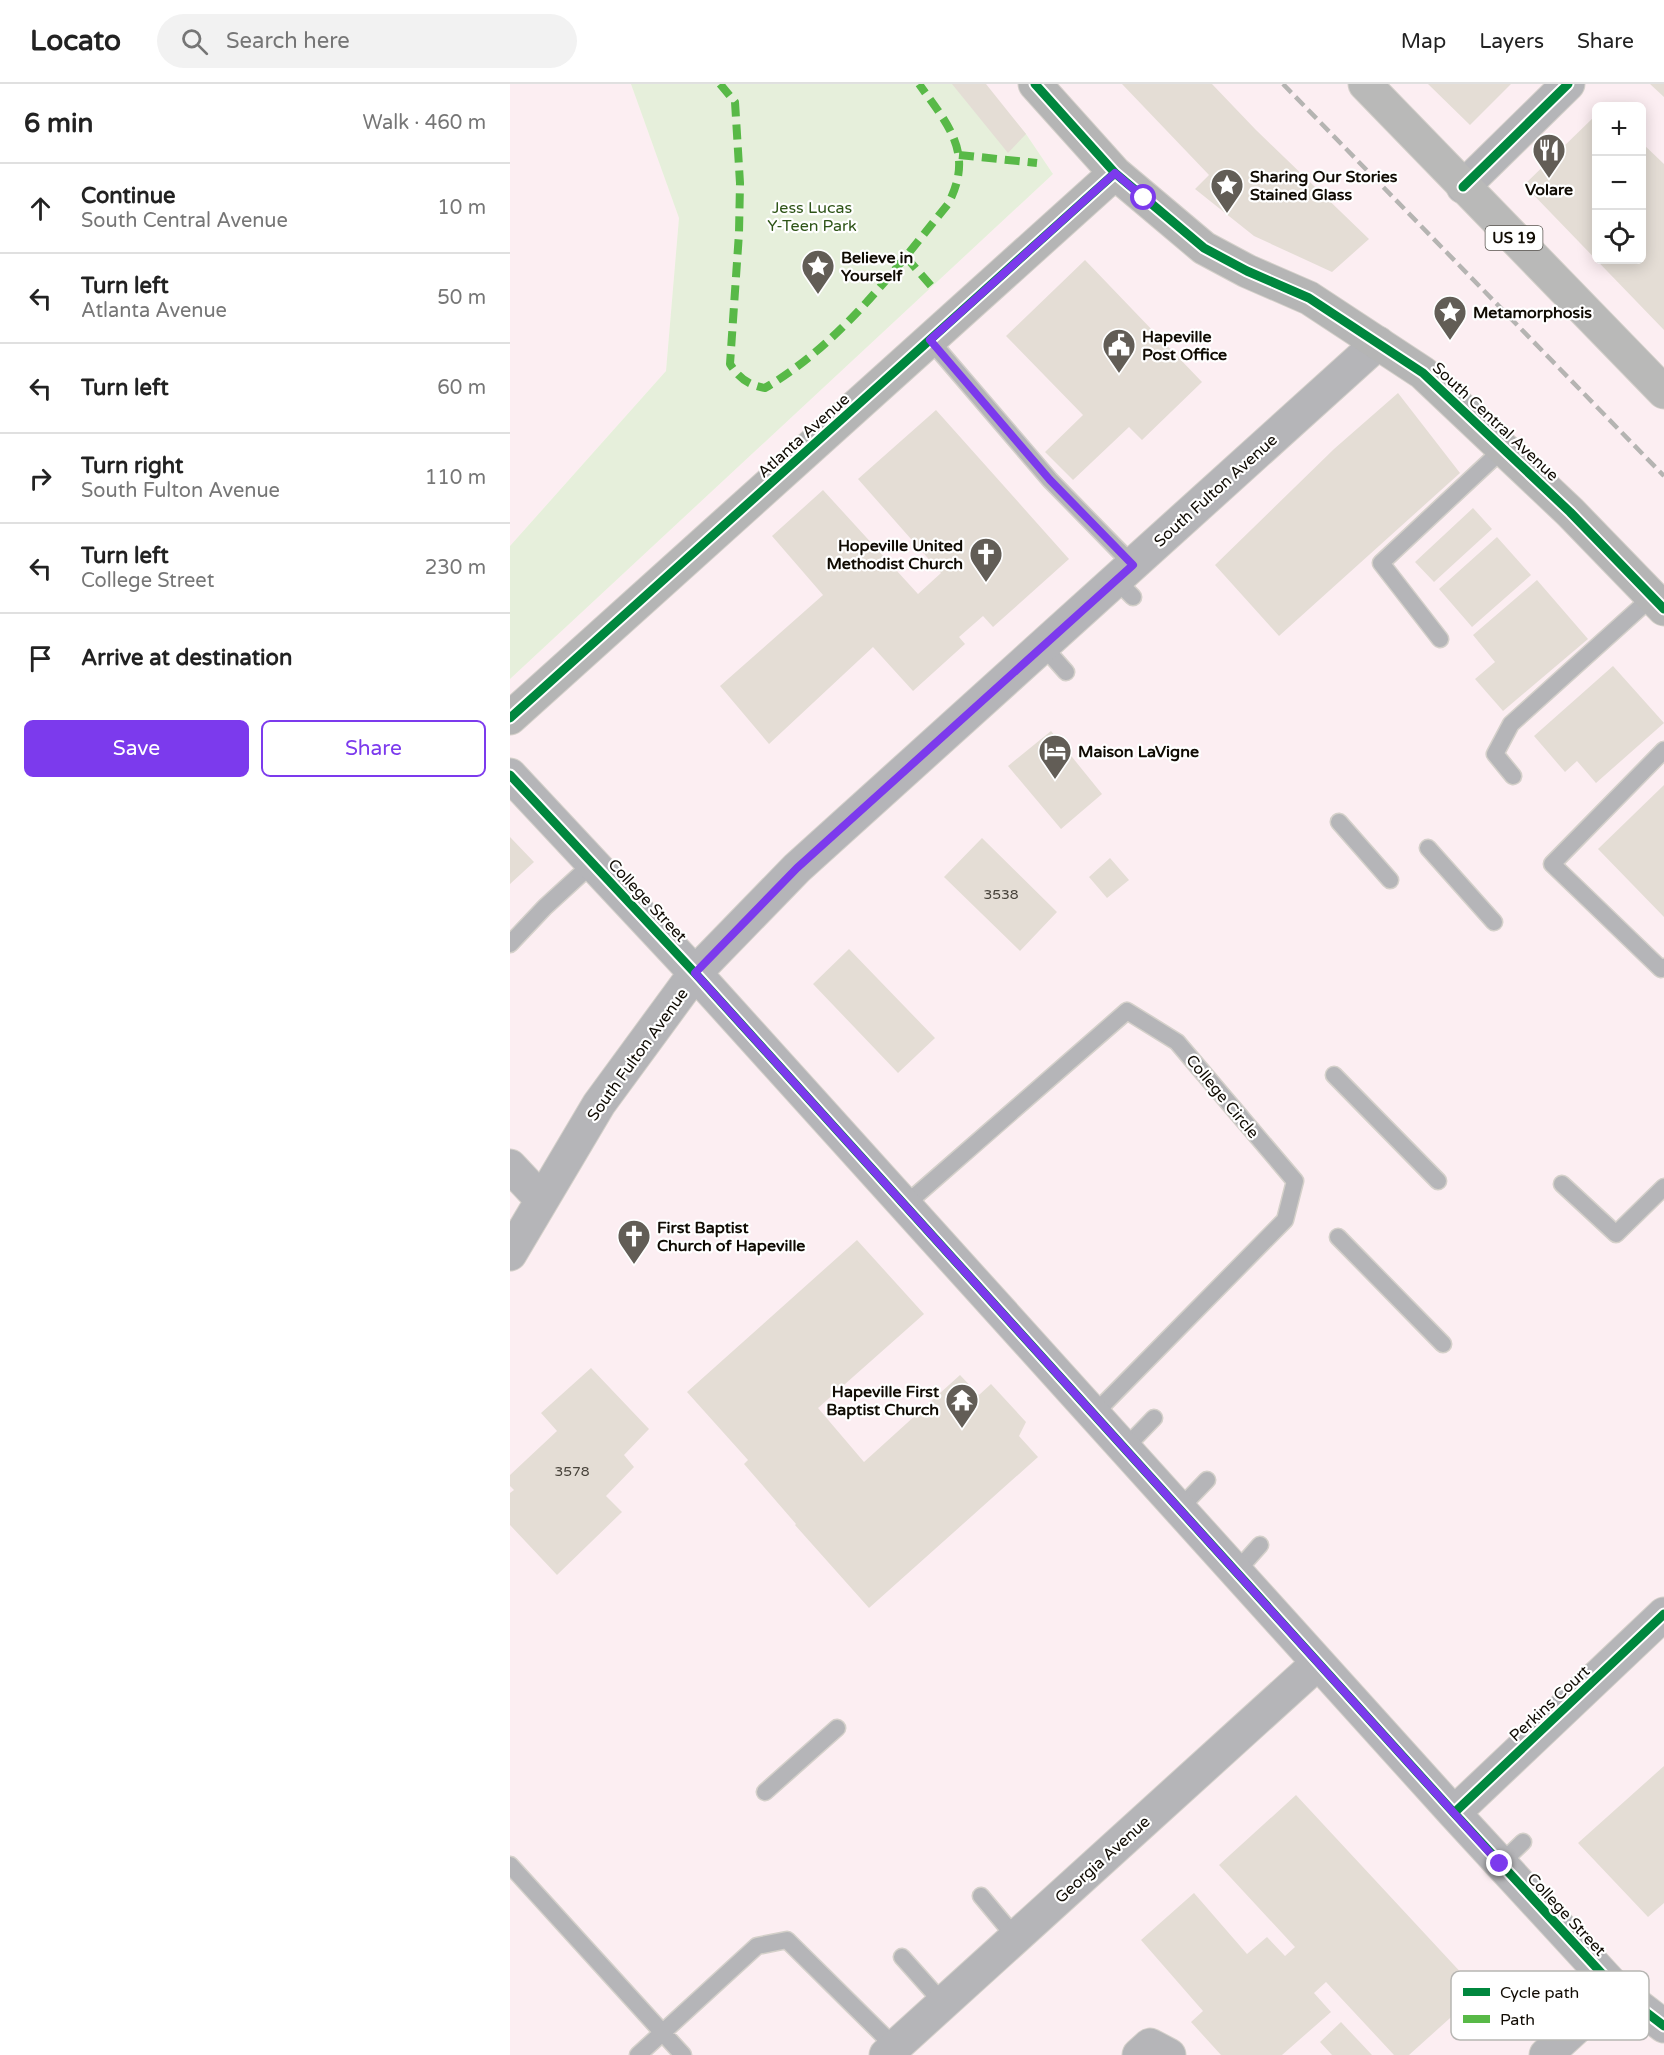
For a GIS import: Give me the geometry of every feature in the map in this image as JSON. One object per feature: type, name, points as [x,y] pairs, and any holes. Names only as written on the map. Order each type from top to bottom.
[{"type":"main road","name":"US 19","points":[[1365,84],[1664,392]]},
{"type":"street","name":"South Central Avenue","points":[[1035,84],[1115,173],[1204,248],[1246,271],[1310,298],[1423,373],[1570,512],[1658,603]]},
{"type":"street","points":[[1463,187],[1568,84]]},
{"type":"street","name":"Atlanta Avenue","points":[[510,718],[1115,173]]},
{"type":"street","name":"South Fulton Avenue","points":[[510,1254],[599,1104],[695,973],[797,868],[1043,646],[1127,581],[1378,343]]},
{"type":"street","name":"College Street","points":[[510,775],[695,973],[1454,1813],[1512,1853],[1602,1971]]},
{"type":"street","points":[[510,1166],[542,1200]]},
{"type":"street","name":"Perkins Court","points":[[1454,1813],[1664,1614]]},
{"type":"street","name":"Georgia Avenue","points":[[891,2051],[1318,1663]]},
{"type":"street","name":"College Street","points":[[1649,2015],[1664,2026]]},
{"type":"street","points":[[1546,2055],[1562,2040]]},
{"type":"street","points":[[1139,2055],[1150,2045],[1169,2055]]},
{"type":"lane","points":[[930,340],[1050,480],[1127,581]]},
{"type":"lane","points":[[1440,639],[1381,563],[1503,449]]},
{"type":"lane","points":[[1513,776],[1495,754],[1511,724],[1658,603]]},
{"type":"lane","points":[[1043,646],[1066,672]]},
{"type":"lane","points":[[1664,750],[1552,864],[1661,969],[1664,967]]},
{"type":"lane","points":[[1339,822],[1390,880]]},
{"type":"lane","points":[[1428,848],[1494,922]]},
{"type":"lane","points":[[510,944],[545,907],[593,863]]},
{"type":"lane","name":"College Circle","points":[[905,1205],[1127,1011],[1177,1042],[1295,1181],[1285,1220],[1094,1414]]},
{"type":"lane","points":[[1334,1075],[1438,1181]]},
{"type":"lane","points":[[1562,1184],[1617,1234],[1664,1187]]},
{"type":"lane","points":[[1338,1237],[1443,1344]]},
{"type":"lane","points":[[1125,1448],[1154,1418]]},
{"type":"lane","points":[[1179,1509],[1207,1480]]},
{"type":"lane","points":[[1236,1572],[1260,1545]]},
{"type":"lane","points":[[765,1792],[837,1728]]},
{"type":"lane","points":[[510,1865],[683,2055]]},
{"type":"lane","points":[[981,1896],[1016,1938]]},
{"type":"lane","points":[[638,2055],[757,1946],[787,1940],[891,2051]]},
{"type":"lane","points":[[902,1957],[943,2003]]},
{"type":"shaded area","points":[[510,84],[631,84],[679,218],[666,371],[510,546]]},
{"type":"shaded area","points":[[984,84],[1664,84],[1664,2055],[510,2055],[510,679],[1053,174],[1026,134]]},
{"type":"green space","name":"Jess Lucas Y-Teen Park","points":[[631,84],[984,84],[1026,134],[1053,174],[510,679],[510,546],[666,371],[679,218]]},
{"type":"building","points":[[952,84],[986,84],[1026,134],[1008,153]]},
{"type":"building","points":[[1122,84],[1212,84],[1256,130],[1369,239],[1332,272],[1254,236],[1195,189],[1209,175]]},
{"type":"building","points":[[1428,84],[1511,84],[1470,125]]},
{"type":"building","points":[[1650,84],[1664,84],[1664,97]]},
{"type":"building","points":[[1592,119],[1592,256],[1524,185]]},
{"type":"building","points":[[1646,147],[1664,164],[1664,330],[1600,264],[1646,264]]},
{"type":"building","name":"Hapeville Post Office","points":[[1085,260],[1202,382],[1142,440],[1129,427],[1073,480],[1045,452],[1083,415],[1006,336]]},
{"type":"building","points":[[1398,393],[1460,473],[1279,636],[1215,565],[1334,449]]},
{"type":"building","name":"Hopeville United Methodist Church","points":[[936,410],[1069,559],[993,627],[983,616],[959,637],[965,644],[913,691],[873,647],[769,744],[720,686],[823,595],[772,536],[823,490],[918,594],[941,573],[858,479]]},
{"type":"building","points":[[1473,508],[1492,529],[1434,582],[1415,562]]},
{"type":"building","points":[[1497,537],[1531,575],[1472,627],[1439,589]]},
{"type":"building","points":[[1537,580],[1588,639],[1503,711],[1475,679],[1495,662],[1473,635]]},
{"type":"building","points":[[1613,666],[1664,723],[1596,783],[1577,761],[1565,772],[1534,736]]},
{"type":"building","name":"Maison LaVigne","points":[[1051,731],[1102,794],[1061,829],[1008,766]]},
{"type":"building","points":[[1664,785],[1664,917],[1598,849]]},
{"type":"building","points":[[510,837],[534,862],[510,884]]},
{"type":"building","points":[[982,838],[1057,912],[1020,951],[944,877]]},
{"type":"building","points":[[1110,858],[1129,880],[1107,898],[1089,877]]},
{"type":"building","points":[[849,949],[935,1038],[898,1073],[813,984]]},
{"type":"building","name":"Hapeville First Baptist Church","points":[[857,1240],[924,1314],[818,1408],[864,1462],[960,1375],[979,1395],[991,1384],[1026,1422],[1019,1436],[1038,1457],[869,1608],[795,1525],[744,1464],[748,1460],[687,1392]]},
{"type":"building","points":[[591,1368],[649,1429],[624,1455],[634,1467],[606,1496],[622,1512],[557,1575],[510,1525],[510,1493],[514,1490],[510,1486],[510,1475],[557,1431],[541,1413]]},
{"type":"building","points":[[1664,1766],[1664,1903],[1648,1917],[1578,1843]]},
{"type":"building","points":[[1296,1795],[1459,1971],[1451,1971],[1451,2017],[1409,2055],[1394,2055],[1326,1982],[1314,1993],[1331,2012],[1282,2055],[1221,2055],[1191,2022],[1203,2011],[1141,1940],[1194,1893],[1247,1954],[1267,1937],[1285,1956],[1295,1947],[1219,1865]]},
{"type":"building","points":[[1341,2022],[1372,2055],[1332,2055],[1320,2042]]},
{"type":"railway","points":[[1283,84],[1664,476]]},
{"type":"marked path","points":[[720,84],[735,102],[740,183],[730,364],[744,380],[765,388],[818,350],[842,328],[886,280],[948,204],[956,186],[959,170],[958,154],[948,127],[919,84]]},
{"type":"marked path","points":[[959,155],[1037,163]]},
{"type":"marked path","points":[[906,257],[932,287]]},
{"type":"cycle path","points":[[1035,84],[1115,173],[1204,248],[1247,271],[1309,298],[1423,373],[1570,512],[1664,609]]},
{"type":"cycle path","points":[[1463,187],[1568,84]]},
{"type":"cycle path","points":[[510,718],[1115,173]]},
{"type":"cycle path","points":[[510,775],[695,973],[1600,1971]]},
{"type":"cycle path","points":[[1454,1813],[1664,1614]]},
{"type":"cycle path","points":[[1649,2015],[1664,2026]]},
{"type":"place","name":"Volare","points":[[1549,179]]},
{"type":"place","name":"Sharing Our Stories Stained Glass","points":[[1227,214]]},
{"type":"place","name":"Believe in Yourself","points":[[818,295]]},
{"type":"place","name":"Metamorphosis","points":[[1450,341]]},
{"type":"place","name":"Hapeville Post Office","points":[[1119,374]]},
{"type":"place","name":"Hopeville United Methodist Church","points":[[986,583]]},
{"type":"place","name":"Maison LaVigne","points":[[1055,780]]},
{"type":"place","name":"First Baptist Church of Hapeville","points":[[634,1265]]},
{"type":"place","name":"Hapeville First Baptist Church","points":[[962,1429]]},
{"type":"route","points":[[1144,198],[1115,173],[930,340],[1050,480],[1133,565],[797,868],[695,973],[1500,1864]]}]
